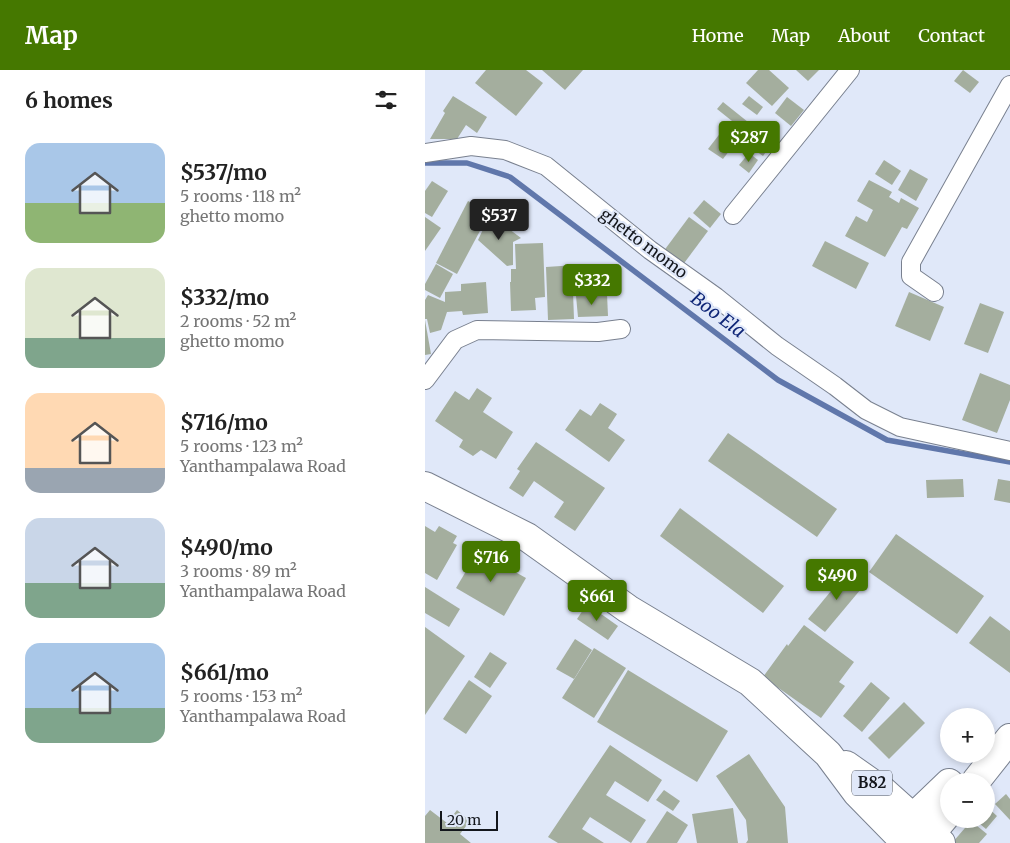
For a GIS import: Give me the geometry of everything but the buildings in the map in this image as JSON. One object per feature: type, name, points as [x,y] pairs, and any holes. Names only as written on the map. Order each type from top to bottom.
[{"type":"main road","name":"B82","points":[[425,486],[527,537],[628,609],[750,682],[828,754],[858,772],[914,836]]},
{"type":"main road","points":[[981,773],[997,746]]},
{"type":"main road","points":[[959,773],[971,762],[997,746]]},
{"type":"main road","points":[[914,836],[940,797]]},
{"type":"main road","points":[[914,836],[940,818]]},
{"type":"street","points":[[733,215],[850,70]]},
{"type":"street","points":[[934,292],[911,276],[911,262],[1010,85]]},
{"type":"street","name":"ghetto momo","points":[[425,153],[471,146],[505,150],[546,166],[650,250],[716,297],[777,346],[835,386],[865,410],[900,427],[1010,451]]},
{"type":"street","points":[[425,380],[455,340],[477,330],[598,332],[621,328]]},
{"type":"waterway","name":"Boo Ela","points":[[425,163],[467,163],[510,177],[778,380],[887,440],[1010,462]]}]
